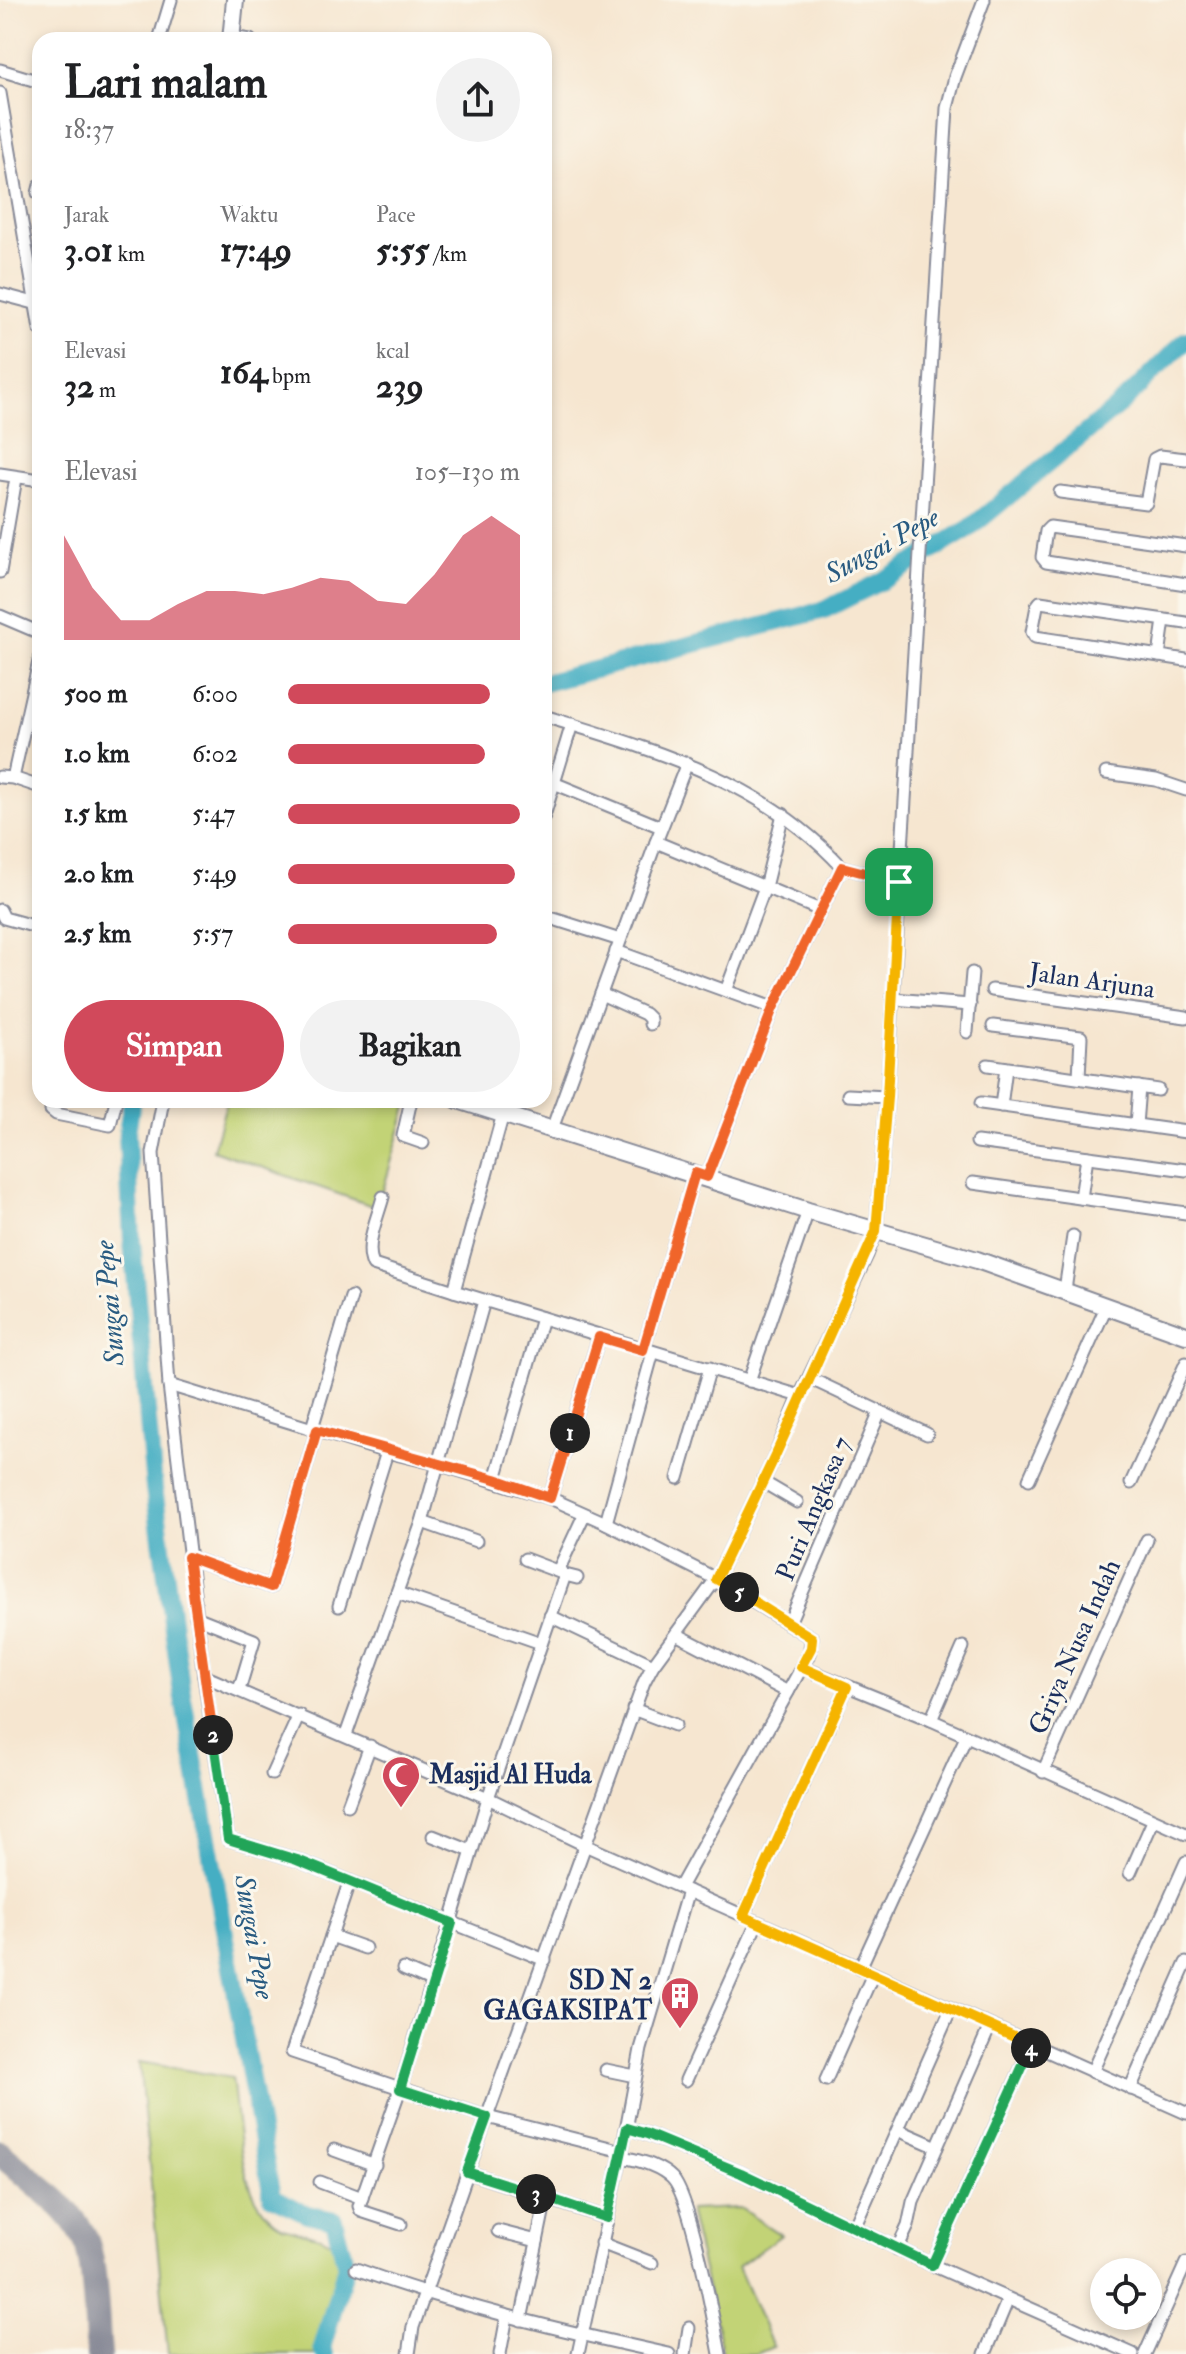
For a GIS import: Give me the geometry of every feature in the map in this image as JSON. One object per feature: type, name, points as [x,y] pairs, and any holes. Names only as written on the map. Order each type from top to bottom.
[{"type":"main road","points":[[232,32],[235,0]]},
{"type":"main road","points":[[484,1108],[808,1211],[977,1260],[1186,1335]]},
{"type":"street","points":[[161,32],[171,0]]},
{"type":"street","points":[[409,2354],[413,2327],[424,2294],[587,1846],[633,1709],[653,1665],[716,1579],[876,1231],[887,1097],[947,108],[955,77],[984,0]]},
{"type":"street","points":[[0,70],[32,80]]},
{"type":"street","points":[[0,93],[32,275]]},
{"type":"street","points":[[0,297],[32,303]]},
{"type":"street","points":[[1060,492],[1146,503],[1154,459],[1160,456],[1186,459]]},
{"type":"street","points":[[0,474],[32,479]]},
{"type":"street","points":[[0,572],[4,530],[16,478]]},
{"type":"street","points":[[1186,546],[1050,527],[1046,531],[1042,557],[1046,562],[1186,584]]},
{"type":"street","points":[[1186,623],[1043,602],[1037,606],[1032,632],[1035,637],[1186,660]]},
{"type":"street","points":[[0,616],[32,630]]},
{"type":"street","points":[[1159,656],[1164,620]]},
{"type":"street","points":[[13,778],[32,693]]},
{"type":"street","points":[[552,718],[656,750],[687,763],[756,796],[783,814],[842,867],[899,882]]},
{"type":"street","points":[[552,773],[572,724]]},
{"type":"street","points":[[552,1129],[687,763]]},
{"type":"street","points":[[1106,773],[1156,780],[1186,790]]},
{"type":"street","points":[[0,777],[32,784]]},
{"type":"street","points":[[552,781],[661,827]]},
{"type":"street","points":[[726,991],[765,887],[783,814]]},
{"type":"street","points":[[656,842],[820,910]]},
{"type":"street","points":[[606,1523],[648,1351],[701,1175],[773,1008],[842,867]]},
{"type":"street","points":[[0,910],[4,918],[32,926]]},
{"type":"street","points":[[23,918],[32,920]]},
{"type":"street","points":[[552,919],[773,1008]]},
{"type":"street","points":[[967,1032],[972,973]]},
{"type":"street","name":"Jalan Arjuna","points":[[992,990],[1186,1017]]},
{"type":"street","points":[[601,994],[645,1014],[650,1024]]},
{"type":"street","points":[[893,999],[970,1005]]},
{"type":"street","points":[[993,1026],[1081,1037],[1079,1077]]},
{"type":"street","points":[[988,1065],[1158,1090]]},
{"type":"street","points":[[1001,1106],[1006,1068]]},
{"type":"street","points":[[1136,1125],[1139,1087]]},
{"type":"street","points":[[848,1095],[887,1097]]},
{"type":"street","points":[[981,1103],[1186,1132]]},
{"type":"street","points":[[51,1108],[56,1114],[110,1125],[114,1108]]},
{"type":"street","points":[[161,1108],[153,1153],[169,1385],[188,1557],[228,1839],[297,1860],[545,1960]]},
{"type":"street","points":[[409,1108],[403,1136],[423,1143]]},
{"type":"street","points":[[454,1291],[503,1114]]},
{"type":"street","points":[[977,1142],[1186,1170]]},
{"type":"street","points":[[1081,1198],[1087,1157]]},
{"type":"street","points":[[973,1183],[1186,1213]]},
{"type":"street","points":[[383,1197],[371,1241],[373,1265],[599,1337],[800,1396]]},
{"type":"street","points":[[749,1381],[808,1211]]},
{"type":"street","points":[[1065,1290],[1073,1236]]},
{"type":"street","points":[[188,1557],[271,1587],[351,1297]]},
{"type":"street","points":[[346,1735],[422,1522],[484,1301]]},
{"type":"street","points":[[1029,1479],[1107,1305]]},
{"type":"street","points":[[495,1479],[542,1318]]},
{"type":"street","points":[[550,1498],[599,1337]]},
{"type":"street","points":[[1131,1483],[1186,1363]]},
{"type":"street","points":[[678,1478],[710,1368]]},
{"type":"street","points":[[809,1378],[927,1434]]},
{"type":"street","points":[[169,1385],[387,1452],[495,1479],[550,1498],[716,1579],[812,1638],[811,1648],[684,1889],[635,2076],[627,2128],[578,2354]]},
{"type":"street","name":"Puri Angkasa 7","points":[[789,1623],[880,1412]]},
{"type":"street","points":[[339,1606],[387,1452]]},
{"type":"street","points":[[763,1482],[797,1502]]},
{"type":"street","points":[[401,2224],[361,2211],[359,2206],[400,2089],[488,1798],[567,1575],[584,1515]]},
{"type":"street","points":[[422,1522],[476,1541]]},
{"type":"street","name":"Griya Nusa Indah","points":[[1043,1772],[1147,1540]]},
{"type":"street","points":[[525,1559],[567,1575]]},
{"type":"street","points":[[397,1593],[541,1643]]},
{"type":"street","points":[[550,1616],[653,1665]]},
{"type":"street","points":[[196,1617],[254,1640],[239,1690]]},
{"type":"street","points":[[676,1634],[788,1692]]},
{"type":"street","points":[[931,1720],[963,1647]]},
{"type":"street","points":[[801,1667],[931,1720],[1186,1834]]},
{"type":"street","points":[[204,1676],[488,1798],[757,1923],[1186,2113]]},
{"type":"street","points":[[743,1916],[847,1687]]},
{"type":"street","points":[[633,1709],[675,1725]]},
{"type":"street","points":[[272,1774],[299,1715]]},
{"type":"street","points":[[860,1968],[966,1737]]},
{"type":"street","points":[[348,1805],[370,1746]]},
{"type":"street","points":[[1130,1873],[1153,1821]]},
{"type":"street","points":[[433,1836],[471,1851]]},
{"type":"street","points":[[1092,2072],[1186,1862]]},
{"type":"street","points":[[349,1883],[292,2052],[487,2117],[621,2154],[661,2170],[678,2186],[691,2224],[720,2354]]},
{"type":"street","points":[[686,2080],[757,1923]]},
{"type":"street","points":[[331,1936],[365,1948]]},
{"type":"street","points":[[1130,2089],[1186,1963]]},
{"type":"street","points":[[403,1969],[433,1982]]},
{"type":"street","points":[[826,2080],[873,1974]]},
{"type":"street","points":[[854,2228],[951,2009]]},
{"type":"street","points":[[897,2249],[908,2226],[913,2202],[990,2026]]},
{"type":"street","points":[[932,2265],[1032,2045]]},
{"type":"street","points":[[606,2070],[635,2076]]},
{"type":"street","points":[[627,2128],[741,2173],[897,2249],[1133,2354]]},
{"type":"street","points":[[898,2130],[937,2147]]},
{"type":"street","points":[[334,2150],[375,2165]]},
{"type":"street","points":[[467,2172],[607,2218]]},
{"type":"street","points":[[320,2182],[362,2198]]},
{"type":"street","points":[[521,2320],[546,2198]]},
{"type":"street","points":[[498,2231],[537,2241]]},
{"type":"street","points":[[601,2243],[652,2263]]},
{"type":"street","points":[[1145,2354],[1186,2263]]},
{"type":"street","points":[[356,2269],[424,2294],[669,2354]]},
{"type":"street","points":[[985,2354],[1008,2299]]},
{"type":"street","points":[[500,2354],[507,2316]]},
{"type":"street","points":[[685,2354],[689,2328]]},
{"type":"green space","points":[[225,1108],[407,1108],[378,1208],[213,1150]]},
{"type":"green space","points":[[139,2062],[232,2078],[242,2159],[255,2198],[280,2225],[321,2237],[340,2253],[343,2272],[325,2330],[331,2354],[168,2354]]},
{"type":"green space","points":[[740,2208],[781,2235],[738,2267],[773,2347],[756,2354],[723,2354],[689,2210]]},
{"type":"waterway","name":"Sungai Pepe","points":[[552,681],[824,610],[882,581],[970,528],[1123,402],[1186,340]]},
{"type":"waterway","name":"Sungai Pepe","points":[[131,1108],[127,1133],[132,1242],[154,1488],[181,1687],[272,2197],[307,2214],[334,2220],[346,2266],[322,2348],[325,2354]]},
{"type":"taxiway","points":[[0,2153],[57,2202],[84,2236],[93,2276],[99,2354]]},
{"type":"place","name":"Masjid Al Huda","points":[[401,1809]]},
{"type":"place","name":"SD N 2 GAGAKSIPAT","points":[[680,2030]]},
{"type":"route","points":[[842,867],[899,882],[876,1231],[716,1579],[808,1634],[813,1643],[801,1667],[847,1687],[743,1916],[1032,2045],[932,2265],[741,2173],[627,2128],[607,2218],[467,2172],[487,2117],[400,2089],[452,1923],[297,1860],[228,1839],[188,1557],[271,1587],[317,1430],[387,1452],[495,1479],[550,1498],[599,1337],[643,1350],[695,1173],[707,1177],[773,1008],[842,867]]}]
